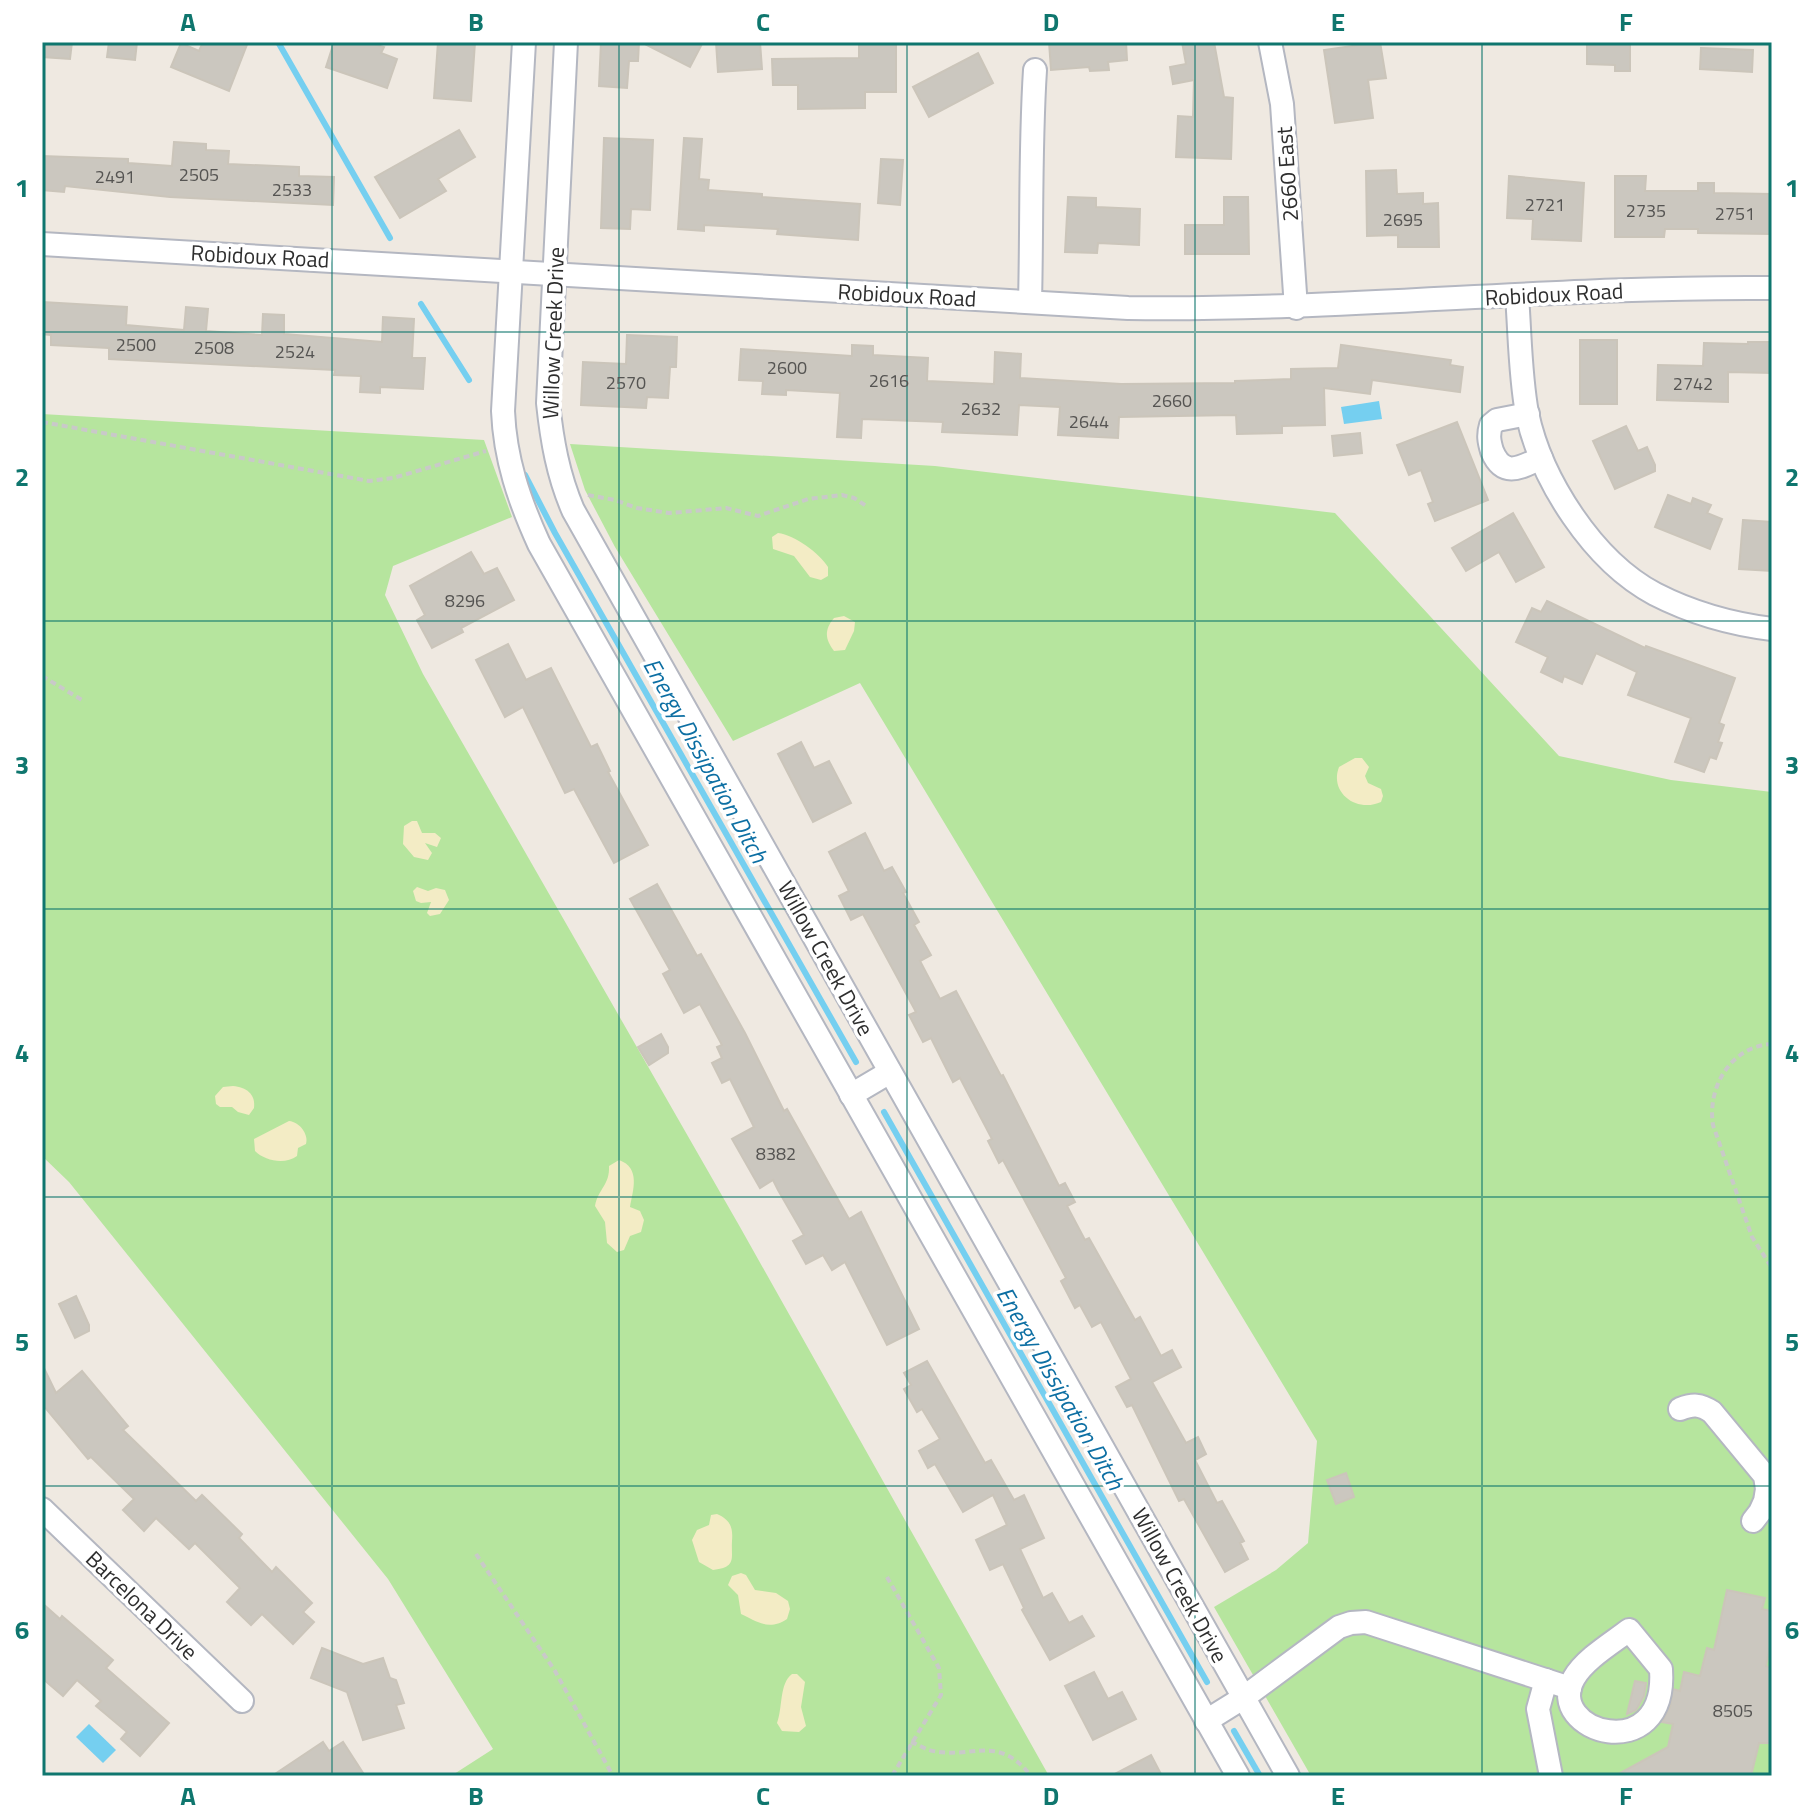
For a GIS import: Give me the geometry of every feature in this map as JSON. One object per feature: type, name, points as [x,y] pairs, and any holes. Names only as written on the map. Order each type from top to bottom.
[{"type":"street","name":"Willow Creek Drive","points":[[524,42],[503,411],[507,455],[521,504],[539,544],[1238,1776]]},
{"type":"street","name":"Willow Creek Drive","points":[[566,42],[548,403],[560,480],[573,510],[1288,1776]]},
{"type":"street","name":"2660 East","points":[[1270,42],[1282,104],[1296,308]]},
{"type":"street","points":[[1030,302],[1033,182],[1030,142],[1035,70]]},
{"type":"street","name":"Robidoux Road","points":[[42,244],[1128,308],[1296,308],[1689,287],[1772,288]]},
{"type":"street","points":[[1517,296],[1528,414],[1541,458],[1568,509],[1618,566],[1652,592],[1695,612],[1739,625],[1772,629]]},
{"type":"street","points":[[1528,414],[1497,420],[1491,425],[1489,442],[1502,466],[1521,467],[1541,458]]},
{"type":"street","points":[[851,1095],[890,1072]]},
{"type":"street","points":[[1680,1409],[1693,1404],[1712,1412],[1765,1476],[1770,1488],[1753,1521]]},
{"type":"street","name":"Barcelona Drive","points":[[42,1509],[242,1701]]},
{"type":"street","points":[[1206,1721],[1243,1698],[1339,1627],[1351,1623],[1366,1622],[1570,1688]]},
{"type":"street","points":[[1629,1630],[1661,1669],[1659,1693],[1651,1715],[1645,1724],[1634,1731],[1621,1733],[1588,1725],[1573,1710],[1569,1699],[1570,1688],[1580,1669],[1629,1630]]},
{"type":"street","points":[[1546,1680],[1538,1709],[1551,1776]]},
{"type":"path","points":[[42,422],[369,481],[393,478],[479,452],[496,450],[507,455]]},
{"type":"path","points":[[582,495],[669,513],[726,508],[758,516],[808,499],[842,495],[868,507]]},
{"type":"path","points":[[42,676],[82,700]]},
{"type":"path","points":[[1772,1044],[1745,1050],[1733,1059],[1718,1085],[1711,1110],[1713,1125],[1752,1237],[1772,1268]]},
{"type":"path","points":[[476,1554],[555,1671],[613,1776]]},
{"type":"path","points":[[887,1577],[939,1668],[941,1695],[892,1776]]},
{"type":"path","points":[[911,1742],[931,1750],[989,1749],[1022,1765],[1031,1776]]},
{"type":"green space","points":[[42,414],[484,440],[512,517],[393,566],[385,595],[423,674],[740,1227],[1049,1776],[451,1776],[493,1749],[388,1579],[69,1182],[42,1156]]},
{"type":"green space","points":[[570,444],[935,466],[1335,513],[1559,756],[1671,780],[1772,792],[1772,1776],[1311,1776],[1214,1607],[1276,1570],[1308,1543],[1317,1441],[860,683],[733,741],[615,547],[585,490]]},
{"type":"sand","points":[[778,533],[792,537],[813,551],[828,567],[828,576],[821,580],[810,577],[794,556],[773,549],[772,537]]},
{"type":"sand","points":[[844,616],[855,622],[854,631],[845,650],[834,651],[827,631],[834,618]]},
{"type":"sand","points":[[1355,758],[1362,758],[1369,767],[1365,776],[1368,783],[1381,789],[1381,802],[1372,805],[1355,803],[1342,792],[1338,785],[1339,767]]},
{"type":"sand","points":[[417,821],[422,833],[435,833],[441,838],[437,847],[425,843],[432,853],[428,860],[414,857],[403,844],[404,826]]},
{"type":"sand","points":[[417,887],[428,891],[436,888],[445,890],[449,900],[440,914],[430,916],[427,913],[431,902],[416,901],[413,891]]},
{"type":"sand","points":[[233,1086],[252,1095],[254,1108],[249,1115],[216,1104],[215,1096],[223,1087]]},
{"type":"sand","points":[[289,1121],[300,1126],[306,1137],[306,1144],[298,1148],[297,1156],[275,1161],[255,1151],[254,1139]]},
{"type":"sand","points":[[619,1160],[633,1174],[630,1207],[640,1211],[644,1220],[641,1232],[630,1236],[624,1250],[617,1252],[607,1243],[605,1222],[595,1206],[608,1178],[609,1166]]},
{"type":"sand","points":[[717,1514],[731,1528],[732,1557],[726,1567],[713,1570],[699,1562],[692,1540],[697,1530],[709,1525],[711,1515]]},
{"type":"sand","points":[[746,1575],[755,1590],[776,1593],[788,1601],[790,1609],[787,1619],[769,1625],[741,1614],[738,1595],[728,1585],[732,1576]]},
{"type":"sand","points":[[792,1674],[797,1674],[805,1682],[801,1707],[806,1726],[799,1732],[782,1731],[777,1723],[783,1690]]},
{"type":"water","points":[[1379,401],[1382,419],[1344,424],[1341,407]]},
{"type":"water","points":[[89,1724],[116,1750],[103,1763],[76,1737]]},
{"type":"building","points":[[42,42],[72,42],[70,59],[42,57]]},
{"type":"building","points":[[109,42],[137,42],[135,60],[107,57]]},
{"type":"building","points":[[203,42],[248,42],[229,91],[171,67],[181,43],[199,51]]},
{"type":"building","points":[[334,42],[368,42],[384,47],[381,53],[397,59],[387,88],[326,67]]},
{"type":"building","points":[[438,42],[475,42],[471,101],[434,98]]},
{"type":"building","points":[[601,42],[639,42],[638,61],[629,61],[627,88],[599,86]]},
{"type":"building","points":[[641,42],[703,42],[690,67]]},
{"type":"building","points":[[716,42],[760,42],[762,69],[718,72]]},
{"type":"building","points":[[859,42],[896,42],[896,92],[865,92],[865,108],[798,109],[798,85],[773,85],[772,59],[859,58]]},
{"type":"building","points":[[1049,42],[1126,42],[1127,60],[1108,62],[1109,70],[1090,71],[1089,67],[1051,70]]},
{"type":"building","points":[[1182,42],[1214,42],[1224,97],[1233,98],[1231,159],[1176,157],[1178,116],[1193,117],[1194,80],[1173,84],[1170,67],[1186,64]]},
{"type":"building","points":[[1380,42],[1386,78],[1368,80],[1373,118],[1335,123],[1324,50]]},
{"type":"building","points":[[1587,42],[1630,42],[1630,71],[1615,71],[1615,65],[1587,64]]},
{"type":"building","points":[[1701,48],[1753,50],[1752,72],[1700,69]]},
{"type":"building","points":[[978,53],[993,83],[929,117],[913,87]]},
{"type":"building","points":[[459,130],[475,157],[438,179],[446,191],[400,218],[375,177]]},
{"type":"building","points":[[604,138],[653,140],[650,210],[631,209],[630,229],[601,228]]},
{"type":"building","points":[[684,138],[702,139],[699,179],[709,180],[708,190],[860,204],[858,240],[777,234],[778,229],[704,225],[704,231],[678,229]]},
{"type":"building","points":[[174,142],[206,144],[206,150],[229,151],[228,164],[299,167],[299,176],[334,177],[333,205],[170,197],[65,186],[64,192],[42,190],[42,156],[128,159],[128,163],[172,166]]},
{"type":"building","points":[[881,159],[903,160],[900,205],[878,203]]},
{"type":"building","points":[[1396,170],[1397,194],[1423,193],[1423,204],[1438,203],[1439,247],[1398,247],[1398,235],[1367,236],[1366,171]]},
{"type":"building","points":[[1509,176],[1584,183],[1581,241],[1532,239],[1533,219],[1507,218]]},
{"type":"building","points":[[1615,176],[1646,176],[1645,191],[1698,191],[1698,183],[1714,183],[1714,193],[1772,194],[1772,234],[1698,233],[1698,229],[1665,229],[1664,237],[1615,237]]},
{"type":"building","points":[[1068,197],[1096,198],[1096,207],[1140,209],[1139,245],[1098,243],[1097,253],[1065,252]]},
{"type":"building","points":[[1224,197],[1248,197],[1249,254],[1185,254],[1185,225],[1224,225]]},
{"type":"building","points":[[42,302],[127,307],[126,325],[184,330],[186,307],[208,309],[206,331],[262,335],[263,314],[284,315],[284,334],[382,342],[383,317],[414,319],[412,358],[425,358],[423,389],[380,387],[380,393],[360,392],[361,376],[334,375],[335,370],[109,359],[109,348],[51,345],[51,335],[42,334]]},
{"type":"building","points":[[627,335],[677,337],[676,367],[670,367],[668,398],[647,397],[646,408],[581,405],[583,362],[626,364]]},
{"type":"building","points":[[1580,340],[1617,340],[1617,404],[1580,404]]},
{"type":"building","points":[[1772,342],[1772,373],[1728,372],[1728,402],[1657,400],[1658,365],[1703,366],[1704,343]]},
{"type":"building","points":[[852,345],[873,346],[873,355],[928,358],[927,381],[994,384],[995,352],[1021,354],[1020,378],[1121,384],[1291,379],[1291,369],[1338,368],[1341,345],[1451,360],[1450,365],[1463,367],[1460,392],[1372,380],[1370,394],[1324,388],[1325,425],[1282,426],[1282,433],[1237,434],[1236,415],[1119,417],[1118,438],[1058,435],[1060,407],[1019,405],[1017,435],[942,432],[943,422],[862,419],[861,438],[837,437],[840,393],[786,390],[786,395],[762,394],[763,381],[739,380],[741,349],[852,356]]},
{"type":"building","points":[[1457,422],[1488,500],[1435,521],[1428,504],[1433,502],[1421,470],[1409,475],[1397,445]]},
{"type":"building","points":[[1626,426],[1638,451],[1647,447],[1655,471],[1615,489],[1593,441]]},
{"type":"building","points":[[1360,433],[1362,453],[1334,456],[1332,436]]},
{"type":"building","points":[[1668,495],[1691,504],[1693,498],[1711,505],[1707,513],[1722,519],[1710,549],[1655,527]]},
{"type":"building","points":[[1513,513],[1544,567],[1516,582],[1499,552],[1466,571],[1452,548]]},
{"type":"building","points":[[1743,520],[1772,522],[1772,571],[1739,569]]},
{"type":"building","points":[[471,552],[484,574],[497,568],[514,600],[461,628],[463,632],[432,648],[417,620],[425,615],[410,586]]},
{"type":"building","points":[[1547,601],[1645,648],[1735,678],[1719,723],[1724,725],[1718,742],[1722,743],[1716,759],[1710,757],[1704,772],[1675,762],[1691,718],[1628,695],[1637,672],[1596,653],[1582,684],[1564,676],[1562,682],[1541,672],[1548,657],[1516,642],[1532,608],[1541,612]]},
{"type":"building","points":[[508,644],[526,680],[551,668],[591,747],[597,744],[608,772],[648,845],[614,863],[574,789],[565,793],[523,707],[505,717],[476,660]]},
{"type":"building","points":[[801,742],[814,768],[829,761],[851,803],[813,822],[778,754]]},
{"type":"building","points":[[865,833],[884,871],[892,867],[906,892],[903,893],[919,922],[914,925],[931,955],[920,961],[940,999],[956,991],[1059,1186],[1065,1183],[1075,1202],[1067,1206],[1085,1240],[1089,1238],[1135,1320],[1140,1317],[1161,1356],[1172,1350],[1181,1367],[1152,1382],[1186,1443],[1198,1437],[1206,1454],[1195,1460],[1217,1503],[1222,1501],[1244,1541],[1240,1543],[1248,1559],[1225,1572],[1184,1499],[1179,1501],[1132,1405],[1127,1407],[1116,1387],[1131,1379],[1101,1322],[1092,1327],[1080,1305],[1075,1308],[1061,1281],[1066,1278],[1003,1160],[999,1163],[988,1141],[992,1139],[960,1078],[953,1082],[931,1038],[923,1042],[909,1015],[916,1012],[863,914],[851,920],[839,896],[849,891],[829,852]]},
{"type":"building","points":[[657,884],[697,956],[701,954],[784,1111],[787,1109],[849,1219],[861,1212],[919,1329],[887,1345],[845,1262],[832,1270],[823,1255],[806,1264],[793,1241],[804,1235],[773,1180],[760,1188],[732,1139],[754,1127],[730,1079],[722,1083],[712,1063],[722,1058],[717,1047],[722,1045],[700,1004],[684,1013],[663,974],[670,970],[630,899]]},
{"type":"building","points":[[661,1034],[668,1053],[649,1065],[638,1047]]},
{"type":"building","points":[[76,1296],[89,1331],[75,1338],[59,1304]]},
{"type":"building","points":[[927,1361],[985,1463],[991,1460],[1014,1500],[1024,1495],[1044,1538],[1020,1549],[1043,1598],[1052,1593],[1069,1623],[1082,1616],[1094,1636],[1050,1660],[1022,1610],[1024,1608],[1003,1564],[990,1570],[976,1540],[1007,1525],[993,1495],[963,1512],[935,1464],[928,1468],[919,1451],[940,1439],[922,1409],[917,1412],[904,1389],[911,1385],[904,1373]]},
{"type":"building","points":[[42,1364],[56,1393],[82,1371],[128,1426],[123,1430],[196,1501],[202,1495],[242,1534],[239,1538],[272,1572],[276,1567],[312,1603],[303,1612],[314,1622],[293,1644],[262,1614],[251,1625],[227,1602],[240,1588],[195,1543],[189,1549],[156,1518],[144,1531],[123,1510],[134,1499],[91,1457],[88,1459],[42,1404]]},
{"type":"building","points":[[1346,1473],[1354,1497],[1336,1504],[1327,1480]]},
{"type":"building","points":[[1727,1590],[1765,1598],[1762,1609],[1772,1611],[1772,1637],[1766,1666],[1772,1668],[1772,1743],[1759,1743],[1751,1776],[1615,1776],[1668,1747],[1673,1724],[1662,1722],[1670,1707],[1673,1689],[1680,1691],[1684,1672],[1700,1676],[1707,1648],[1714,1650]]},
{"type":"building","points":[[42,1603],[113,1660],[106,1668],[169,1723],[140,1756],[121,1739],[127,1732],[96,1706],[101,1701],[77,1680],[63,1696],[42,1678]]},
{"type":"building","points":[[322,1648],[363,1664],[383,1658],[390,1678],[396,1680],[404,1703],[396,1705],[404,1728],[363,1740],[347,1692],[311,1678]]},
{"type":"building","points":[[1094,1672],[1108,1699],[1122,1692],[1136,1719],[1093,1740],[1065,1686]]},
{"type":"building","points":[[1635,1681],[1646,1683],[1644,1696],[1636,1710],[1627,1714]]},
{"type":"building","points":[[323,1742],[329,1751],[343,1742],[365,1776],[272,1776]]},
{"type":"building","points":[[1151,1755],[1162,1776],[1111,1776]]},
{"type":"waterway","name":"Energy Dissipation Ditch","points":[[278,42],[390,238]]},
{"type":"waterway","name":"Energy Dissipation Ditch","points":[[421,304],[469,380]]},
{"type":"waterway","name":"Energy Dissipation Ditch","points":[[525,475],[856,1062]]},
{"type":"waterway","name":"Energy Dissipation Ditch","points":[[884,1112],[1207,1682]]},
{"type":"waterway","name":"Energy Dissipation Ditch","points":[[1234,1731],[1260,1776]]}]
